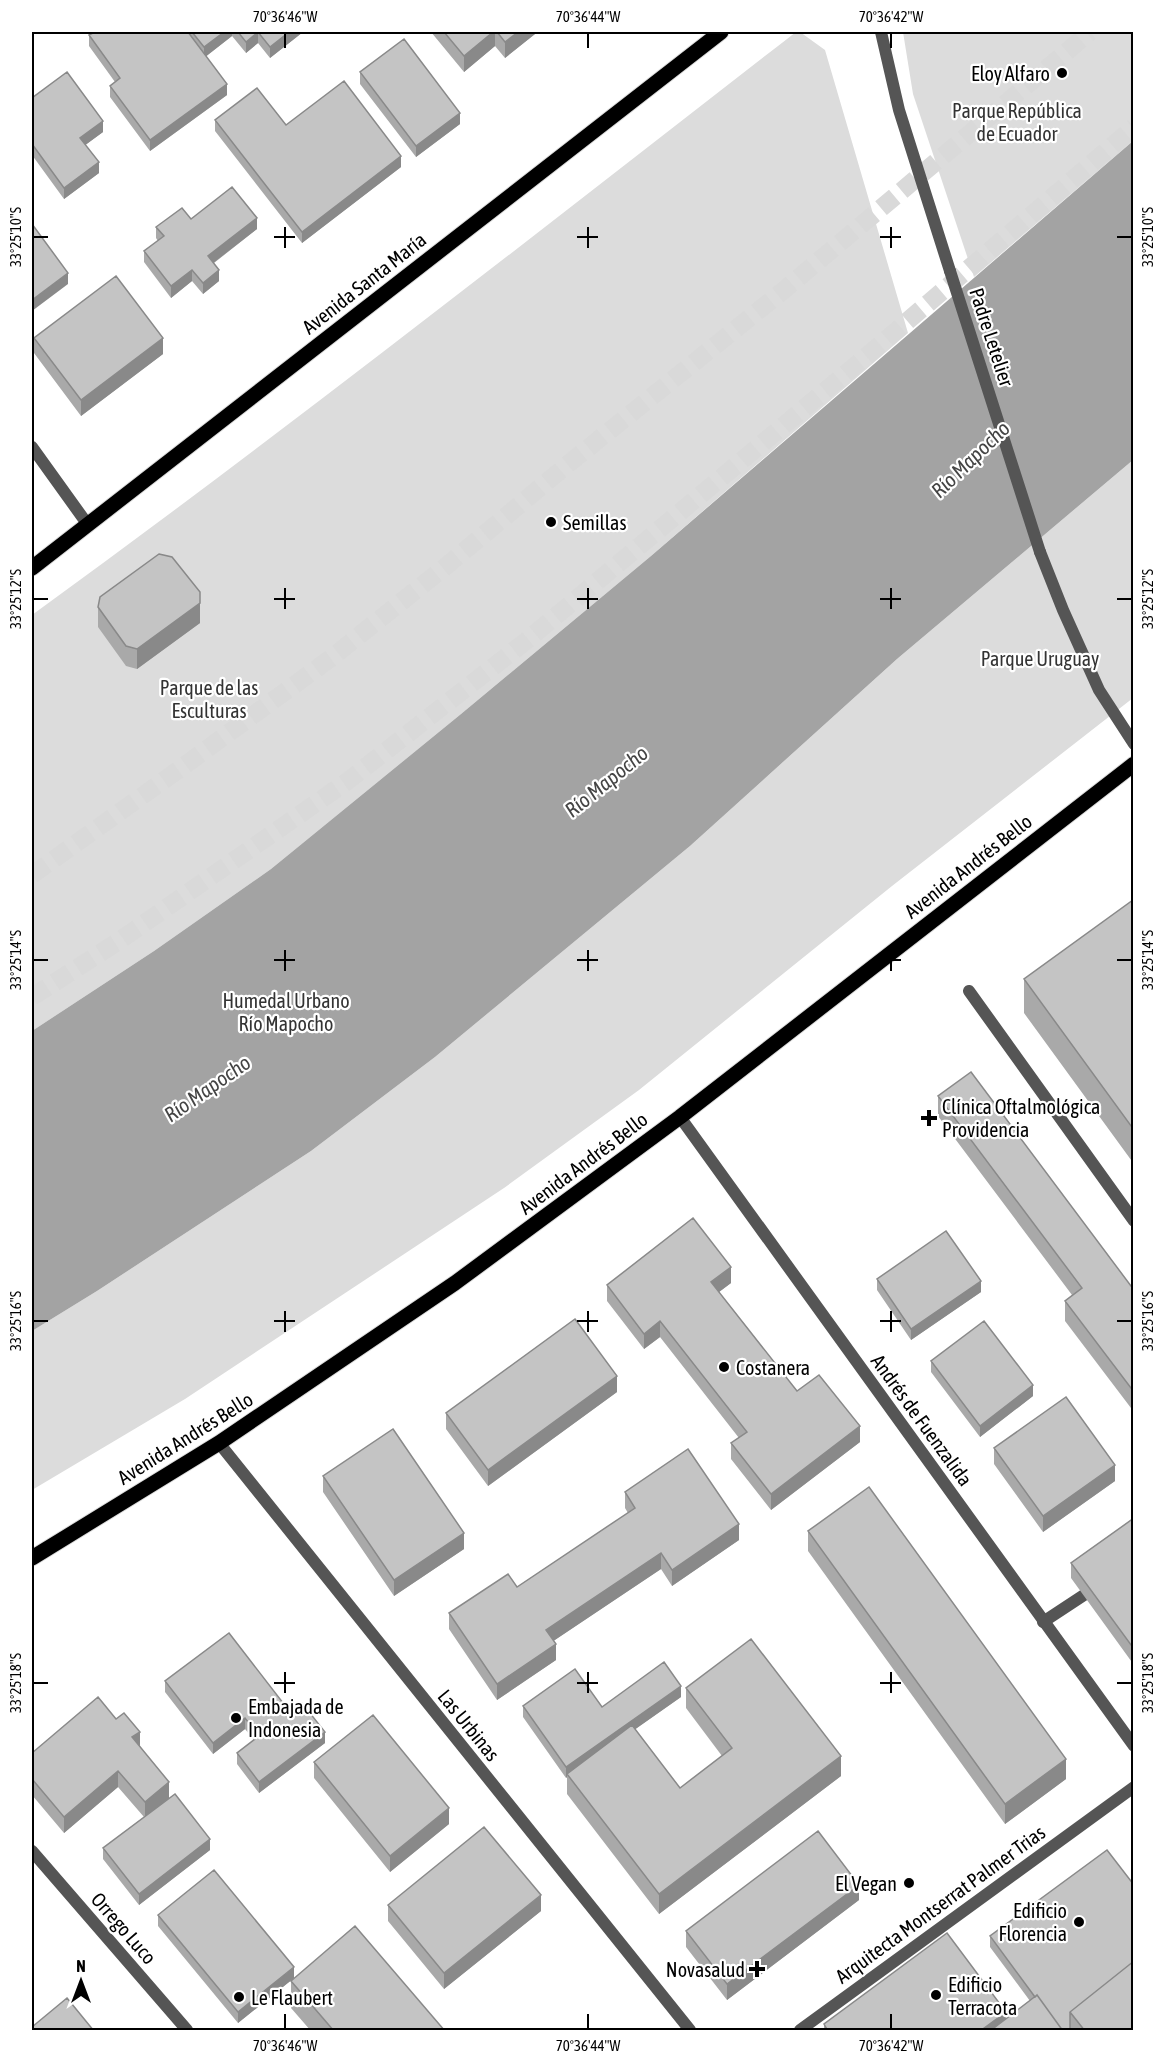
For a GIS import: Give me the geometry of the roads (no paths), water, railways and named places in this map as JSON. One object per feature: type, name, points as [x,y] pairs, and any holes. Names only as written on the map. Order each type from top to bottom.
[{"type":"main road","name":"Avenida Santa María","points":[[32,568],[721,32]]},
{"type":"main road","name":"Avenida Andrés Bello","points":[[32,1558],[219,1443],[455,1283],[680,1116],[1134,764]]},
{"type":"street","name":"Padre Letelier","points":[[881,32],[899,110],[1040,552],[1099,690],[1134,744]]},
{"type":"street","points":[[32,447],[88,525]]},
{"type":"street","points":[[969,991],[1134,1221]]},
{"type":"street","name":"Andrés de Fuenzalida","points":[[680,1116],[1134,1746]]},
{"type":"street","name":"Las Urbinas","points":[[219,1443],[690,2031]]},
{"type":"street","points":[[1044,1622],[1084,1595]]},
{"type":"street","name":"Arquitecta Montserrat Palmer Trias","points":[[800,2031],[1134,1787]]},
{"type":"street","name":"Orrego Luco","points":[[32,1851],[187,2031]]},
{"type":"water","name":"Humedal Urbano Río Mapocho","points":[[1133,141],[1133,460],[897,659],[690,846],[435,1057],[311,1151],[32,1331],[32,1031],[154,951],[271,869],[651,556]]},
{"type":"tunnel","points":[[32,875],[331,658],[784,290],[1090,32]]},
{"type":"tunnel","points":[[32,997],[119,941],[349,780],[526,641],[869,354],[1134,127]]},
{"type":"place","name":"Eloy Alfaro","points":[[1062,73]]},
{"type":"place","name":"Semillas","points":[[551,522]]},
{"type":"place","name":"Clínica Oftalmológica Providencia","points":[[929,1118]]},
{"type":"place","name":"Costanera","points":[[724,1367]]},
{"type":"place","name":"Embajada de Indonesia","points":[[236,1718]]},
{"type":"place","name":"El Vegan","points":[[909,1883]]},
{"type":"place","name":"Edificio Florencia","points":[[1079,1922]]},
{"type":"place","name":"Novasalud","points":[[757,1969]]},
{"type":"place","name":"Edificio Terracota","points":[[936,1995]]},
{"type":"place","name":"Le Flaubert","points":[[239,1997]]},
{"type":"park label","name":"Parque República de Ecuador","points":[[1017,122]]},
{"type":"park label","name":"Parque Uruguay","points":[[1040,658]]},
{"type":"park label","name":"Parque de las Esculturas","points":[[209,698]]},
{"type":"water label","name":"Río Mapocho","points":[[970,459]]},
{"type":"water label","name":"Río Mapocho","points":[[606,781]]},
{"type":"water label","name":"Río Mapocho","points":[[207,1088]]}]
